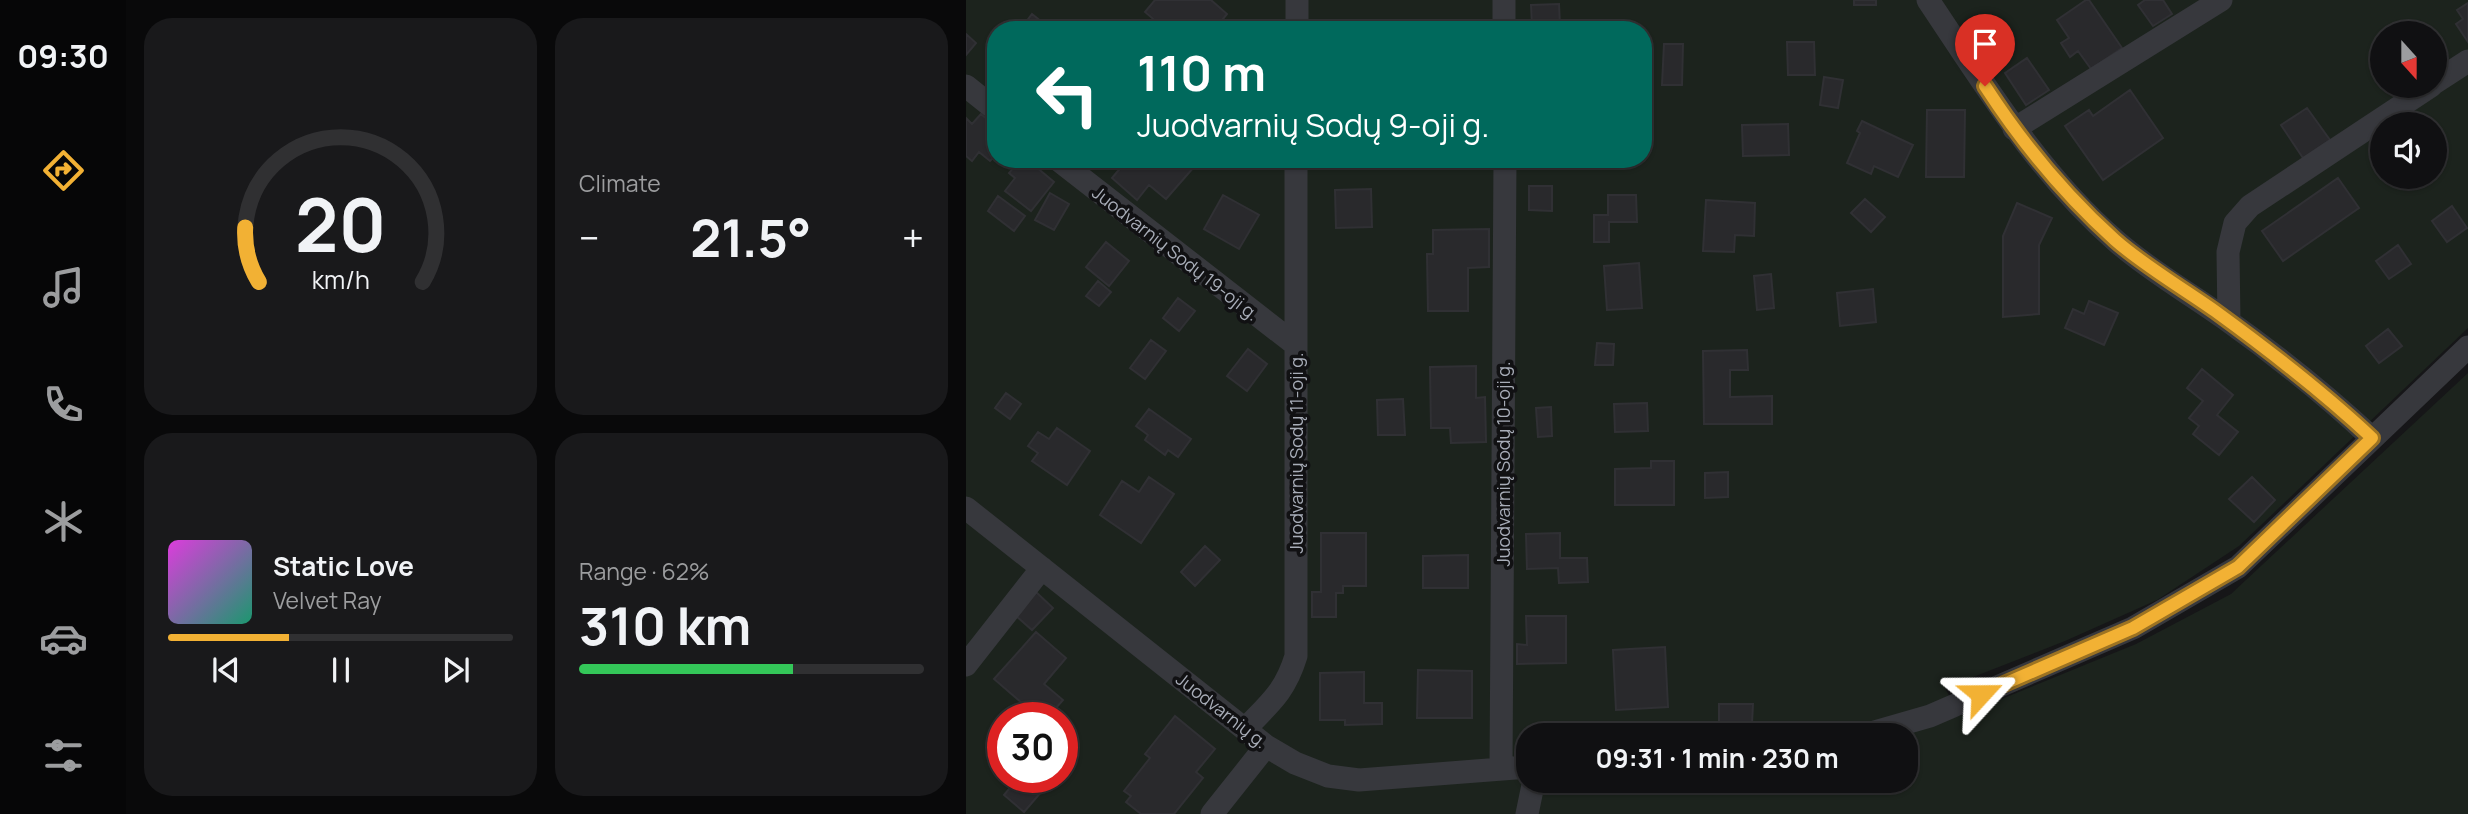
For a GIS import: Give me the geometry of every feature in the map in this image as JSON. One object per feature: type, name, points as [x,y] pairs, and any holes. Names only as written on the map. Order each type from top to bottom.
[{"type":"street","points":[[1297,0],[1297,21]]},
{"type":"street","points":[[1504,0],[1504,21]]},
{"type":"street","points":[[1928,0],[2014,129],[2067,193],[2117,242],[2229,321],[2326,395],[2372,438]]},
{"type":"street","points":[[2014,129],[2221,0]]},
{"type":"street","points":[[2447,75],[2468,61]]},
{"type":"street","points":[[966,86],[987,103]]},
{"type":"street","points":[[2229,321],[2228,251],[2235,223],[2250,206],[2412,98]]},
{"type":"street","name":"Juodvarnių Sodų 19-oji g.","points":[[1069,168],[1296,345]]},
{"type":"street","name":"Juodvarnių Sodų 11-oji g.","points":[[1245,729],[1279,693],[1289,678],[1296,656],[1296,168]]},
{"type":"street","name":"Juodvarnių Sodų 10-oji g.","points":[[1501,769],[1505,168]]},
{"type":"street","points":[[1906,723],[1930,716],[2133,628],[2238,567],[2468,347]]},
{"type":"street","name":"Juodvarnių g.","points":[[966,508],[1266,746],[1295,763],[1328,776],[1359,780],[1516,768]]},
{"type":"street","points":[[966,665],[1042,568]]},
{"type":"street","points":[[1212,814],[1266,746]]},
{"type":"street","points":[[1527,814],[1531,793]]},
{"type":"shaded area","points":[[966,0],[2468,0],[2468,328],[2239,546],[2157,600],[2065,641],[1945,688],[1960,716],[2136,644],[2231,594],[2468,373],[2468,814],[966,814]]},
{"type":"building","points":[[1155,0],[1211,0],[1227,14],[1221,21],[1156,21],[1145,12]]},
{"type":"building","points":[[1854,0],[1876,0],[1876,5],[1854,5]]},
{"type":"building","points":[[2089,0],[2122,48],[2091,69],[2078,51],[2070,57],[2061,43],[2069,38],[2057,20]]},
{"type":"building","points":[[2145,0],[2163,0],[2172,14],[2153,26],[2138,5]]},
{"type":"building","points":[[2468,3],[2468,42],[2456,24],[2463,19],[2457,10]]},
{"type":"building","points":[[1559,4],[1560,21],[1532,21],[1531,5]]},
{"type":"building","points":[[1032,14],[1041,21],[1027,21]]},
{"type":"building","points":[[966,34],[976,43],[966,55]]},
{"type":"building","points":[[1787,42],[1814,42],[1815,75],[1788,75]]},
{"type":"building","points":[[1664,44],[1683,44],[1682,85],[1662,85]]},
{"type":"building","points":[[2027,58],[2049,90],[2026,105],[2005,73]]},
{"type":"building","points":[[1824,77],[1843,80],[1838,108],[1820,105]]},
{"type":"building","points":[[2130,90],[2163,138],[2103,180],[2065,126],[2089,110],[2093,116]]},
{"type":"building","points":[[2307,108],[2330,140],[2303,158],[2281,125]]},
{"type":"building","points":[[1927,110],[1965,110],[1964,177],[1926,177]]},
{"type":"building","points":[[981,114],[987,119],[987,159],[979,152],[972,161],[966,156],[966,118],[972,124]]},
{"type":"building","points":[[1862,121],[1913,145],[1898,177],[1874,166],[1871,174],[1847,163],[1860,133],[1857,131]]},
{"type":"building","points":[[1788,124],[1789,155],[1743,156],[1742,125]]},
{"type":"building","points":[[1013,168],[1037,168],[1054,182],[1031,211],[1005,191],[1015,178],[1009,173]]},
{"type":"building","points":[[1120,168],[1193,168],[1166,199],[1149,185],[1137,200],[1112,178]]},
{"type":"building","points":[[2338,178],[2359,208],[2283,261],[2262,231]]},
{"type":"building","points":[[1529,186],[1552,186],[1552,211],[1529,210]]},
{"type":"building","points":[[1371,189],[1372,227],[1336,228],[1335,190]]},
{"type":"building","points":[[1050,193],[1069,204],[1054,230],[1035,220]]},
{"type":"building","points":[[1223,195],[1259,215],[1239,249],[1204,229]]},
{"type":"building","points":[[1608,195],[1636,195],[1637,222],[1609,222],[1609,242],[1594,242],[1594,215],[1608,215]]},
{"type":"building","points":[[998,196],[1025,216],[1014,231],[988,211]]},
{"type":"building","points":[[1865,199],[1885,217],[1871,232],[1851,213]]},
{"type":"building","points":[[1706,200],[1755,203],[1754,236],[1735,235],[1734,252],[1703,251]]},
{"type":"building","points":[[2017,203],[2052,218],[2039,245],[2039,314],[2003,317],[2003,236]]},
{"type":"building","points":[[2452,206],[2467,228],[2447,242],[2432,221]]},
{"type":"building","points":[[1489,229],[1489,267],[1468,268],[1468,311],[1428,311],[1427,254],[1433,254],[1433,230]]},
{"type":"building","points":[[1106,242],[1129,261],[1109,286],[1086,267]]},
{"type":"building","points":[[2398,245],[2411,264],[2389,279],[2376,261]]},
{"type":"building","points":[[1639,263],[1642,308],[1607,310],[1604,266]]},
{"type":"building","points":[[1771,274],[1774,308],[1757,310],[1754,276]]},
{"type":"building","points":[[1098,281],[1111,292],[1099,306],[1086,296]]},
{"type":"building","points":[[1873,289],[1876,322],[1840,326],[1837,293]]},
{"type":"building","points":[[1178,298],[1195,311],[1179,331],[1163,318]]},
{"type":"building","points":[[2089,301],[2118,313],[2104,345],[2065,328],[2073,309],[2084,314]]},
{"type":"building","points":[[2388,329],[2402,346],[2379,363],[2366,346]]},
{"type":"building","points":[[1151,340],[1166,351],[1145,379],[1130,368]]},
{"type":"building","points":[[1597,343],[1614,344],[1613,365],[1595,365]]},
{"type":"building","points":[[1248,349],[1267,364],[1247,391],[1227,376]]},
{"type":"building","points":[[1747,350],[1748,370],[1730,370],[1730,397],[1772,396],[1772,424],[1704,424],[1703,351]]},
{"type":"building","points":[[1476,366],[1476,398],[1485,397],[1486,442],[1451,443],[1450,428],[1431,428],[1430,367]]},
{"type":"building","points":[[2202,369],[2233,395],[2217,415],[2238,432],[2219,455],[2193,434],[2199,426],[2189,418],[2203,401],[2187,388]]},
{"type":"building","points":[[1006,393],[1021,404],[1010,419],[995,408]]},
{"type":"building","points":[[1403,399],[1405,435],[1378,435],[1377,400]]},
{"type":"building","points":[[1647,403],[1648,431],[1615,432],[1614,404]]},
{"type":"building","points":[[1551,407],[1552,436],[1538,437],[1536,408]]},
{"type":"building","points":[[1149,409],[1191,439],[1178,457],[1168,450],[1165,455],[1145,440],[1148,435],[1136,426]]},
{"type":"building","points":[[1057,428],[1090,451],[1067,485],[1032,461],[1038,453],[1028,446],[1038,432],[1049,439]]},
{"type":"building","points":[[1651,461],[1674,461],[1674,505],[1615,505],[1615,469],[1651,468]]},
{"type":"building","points":[[1728,472],[1728,497],[1705,498],[1705,473]]},
{"type":"building","points":[[1149,477],[1174,494],[1141,543],[1100,515],[1122,481],[1139,492]]},
{"type":"building","points":[[2252,477],[2275,500],[2254,522],[2229,499]]},
{"type":"building","points":[[1321,533],[1366,533],[1366,586],[1343,586],[1343,593],[1336,593],[1336,617],[1312,617],[1312,592],[1321,592]]},
{"type":"building","points":[[1560,533],[1560,558],[1587,558],[1588,582],[1559,583],[1558,568],[1527,569],[1526,534]]},
{"type":"building","points":[[1205,546],[1220,560],[1195,586],[1181,572]]},
{"type":"building","points":[[1468,555],[1468,588],[1423,588],[1423,556]]},
{"type":"building","points":[[1036,592],[1053,608],[1032,630],[1015,615]]},
{"type":"building","points":[[1526,616],[1566,616],[1566,663],[1517,664],[1517,644],[1527,645]]},
{"type":"building","points":[[1036,632],[1066,658],[1044,684],[1063,700],[1061,702],[1021,702],[994,679]]},
{"type":"building","points":[[1665,647],[1668,707],[1616,710],[1613,650]]},
{"type":"building","points":[[1418,670],[1472,671],[1472,718],[1417,718]]},
{"type":"building","points":[[1364,672],[1364,703],[1382,703],[1382,724],[1345,725],[1345,720],[1320,720],[1320,673]]},
{"type":"building","points":[[1719,704],[1753,704],[1752,723],[1719,723]]},
{"type":"building","points":[[1175,716],[1215,749],[1196,772],[1203,778],[1174,814],[1141,814],[1126,802],[1131,796],[1124,791],[1150,758],[1145,754]]},
{"type":"building","points":[[1006,793],[1040,793],[1024,812],[1004,795]]},
{"type":"route","points":[[1981,694],[2133,628],[2238,567],[2372,438],[2326,395],[2229,321],[2117,242],[2067,193],[2014,129],[1985,86]]}]
